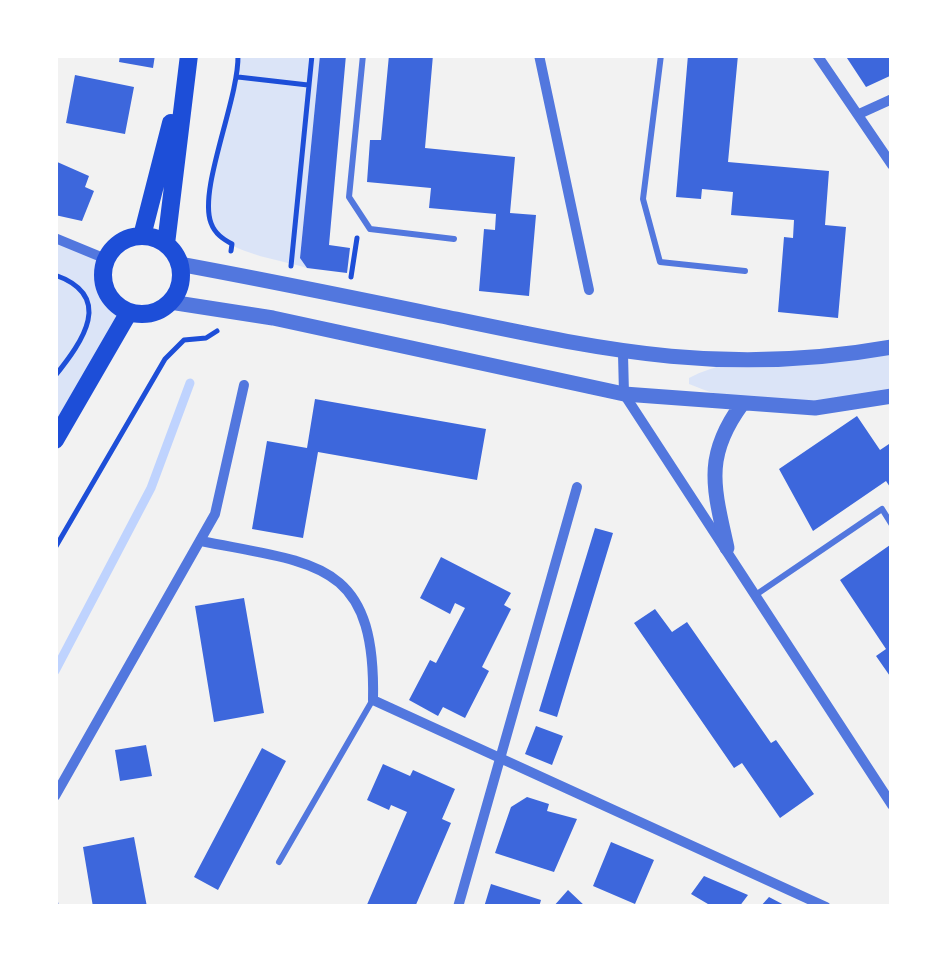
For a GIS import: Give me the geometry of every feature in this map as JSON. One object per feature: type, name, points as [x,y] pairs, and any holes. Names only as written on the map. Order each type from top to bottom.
[{"type":"main road","points":[[142,236],[189,55]]},
{"type":"main road","points":[[166,244],[189,55]]},
{"type":"main road","points":[[142,236],[166,244],[179,264],[180,284],[170,302],[151,313],[128,312],[106,290],[106,259],[120,242],[142,236]]},
{"type":"main road","points":[[55,440],[128,312]]},
{"type":"street","points":[[539,55],[589,290]]},
{"type":"street","points":[[817,55],[892,165]]},
{"type":"street","points":[[859,114],[892,99]]},
{"type":"street","points":[[55,238],[106,259]]},
{"type":"street","points":[[179,264],[623,354],[746,361],[826,359],[892,347]]},
{"type":"street","points":[[170,302],[273,318],[624,394],[815,408],[892,396]]},
{"type":"street","points":[[623,354],[624,394],[728,548],[892,805]]},
{"type":"street","points":[[55,796],[215,514],[244,385]]},
{"type":"street","points":[[728,548],[714,490],[714,460],[721,432],[742,404]]},
{"type":"street","points":[[458,907],[577,487]]},
{"type":"street","points":[[201,541],[307,562],[344,584],[364,612],[374,658],[373,700],[826,907]]},
{"type":"lane","points":[[364,55],[349,197],[370,228],[454,239]]},
{"type":"lane","points":[[662,55],[643,199],[660,262],[745,271]]},
{"type":"lane","points":[[757,594],[882,509],[892,525]]},
{"type":"lane","points":[[280,862],[373,700]]},
{"type":"path","points":[[289,284],[312,55]]},
{"type":"path","points":[[238,77],[308,85]]},
{"type":"path","points":[[348,296],[360,216]]},
{"type":"path","points":[[55,275],[74,282],[88,298],[89,323],[55,376]]},
{"type":"shaded area","points":[[238,55],[320,55],[300,257],[307,268],[227,243],[212,222],[213,178]]},
{"type":"shaded area","points":[[55,238],[106,259],[106,290],[129,312],[55,440]]},
{"type":"shaded area","points":[[892,347],[892,396],[814,405],[765,404],[715,394],[689,384],[689,378],[710,369],[761,357]]},
{"type":"building","points":[[120,55],[155,55],[153,68],[119,62]]},
{"type":"building","points":[[320,55],[346,55],[329,245],[350,248],[347,273],[307,268],[300,258]]},
{"type":"building","points":[[389,55],[433,55],[425,148],[515,157],[510,213],[536,215],[529,296],[479,291],[484,229],[495,230],[496,214],[429,208],[431,188],[367,182],[370,140],[381,140]]},
{"type":"building","points":[[688,55],[738,55],[728,162],[829,171],[825,225],[846,227],[838,318],[778,312],[784,237],[793,238],[794,220],[731,215],[733,192],[702,189],[701,199],[676,197]]},
{"type":"building","points":[[845,55],[892,55],[892,75],[866,87]]},
{"type":"building","points":[[75,75],[134,87],[125,134],[66,123]]},
{"type":"building","points":[[55,161],[89,176],[85,187],[94,191],[82,221],[55,215]]},
{"type":"building","points":[[315,399],[486,429],[477,480],[318,452],[303,538],[252,529],[267,441],[307,448]]},
{"type":"building","points":[[857,416],[880,450],[892,442],[892,490],[886,481],[813,531],[779,469]]},
{"type":"building","points":[[595,528],[613,533],[557,717],[539,711]]},
{"type":"building","points":[[890,545],[892,679],[876,656],[886,649],[840,580]]},
{"type":"building","points":[[441,557],[511,593],[504,605],[511,609],[482,667],[489,671],[465,718],[443,707],[438,716],[409,700],[430,660],[436,663],[465,608],[455,603],[450,614],[420,598]]},
{"type":"building","points":[[244,598],[264,713],[214,722],[195,606]]},
{"type":"building","points":[[655,609],[672,632],[687,622],[771,743],[776,740],[814,794],[780,818],[742,763],[734,768],[634,623]]},
{"type":"building","points":[[536,726],[563,736],[552,765],[525,754]]},
{"type":"building","points":[[146,745],[152,776],[120,781],[115,750]]},
{"type":"building","points":[[262,748],[286,761],[218,890],[194,877]]},
{"type":"building","points":[[383,764],[410,776],[413,770],[455,789],[442,819],[451,823],[415,907],[366,907],[407,812],[391,805],[389,810],[367,800]]},
{"type":"building","points":[[527,797],[549,804],[547,811],[577,819],[554,872],[495,853],[511,807]]},
{"type":"building","points":[[134,837],[147,907],[93,907],[83,847]]},
{"type":"building","points":[[611,842],[654,860],[635,904],[593,886]]},
{"type":"building","points":[[704,876],[748,895],[739,907],[713,907],[691,894]]},
{"type":"building","points":[[491,884],[541,900],[539,907],[484,907]]},
{"type":"building","points":[[568,890],[586,907],[553,907]]},
{"type":"building","points":[[769,897],[788,907],[760,907]]},
{"type":"waterway","points":[[55,671],[151,488],[190,383]]}]
